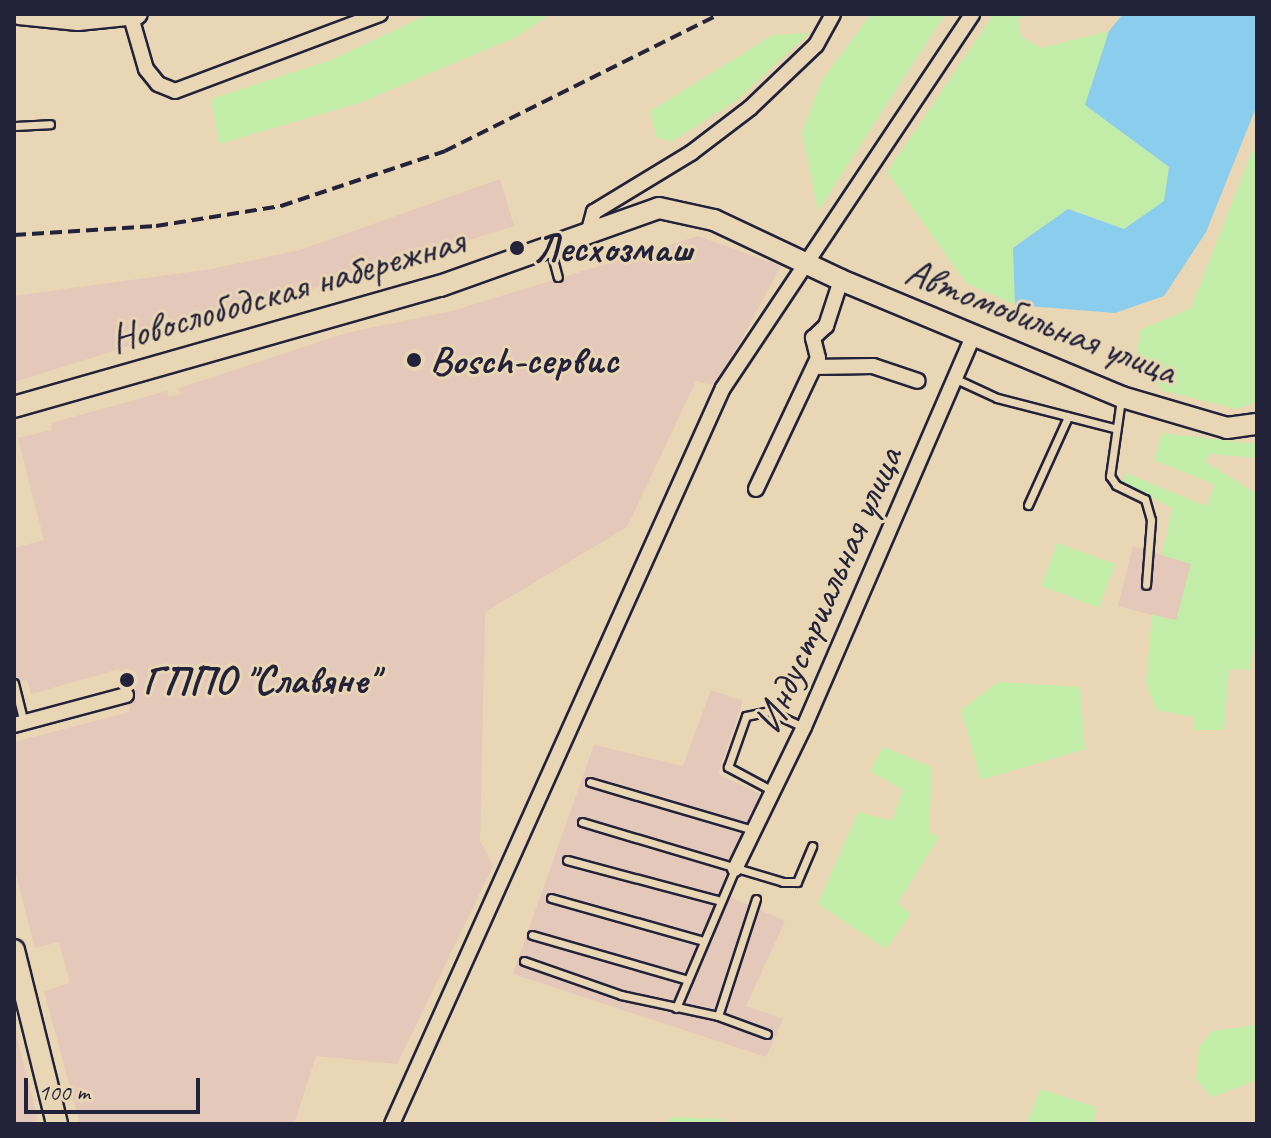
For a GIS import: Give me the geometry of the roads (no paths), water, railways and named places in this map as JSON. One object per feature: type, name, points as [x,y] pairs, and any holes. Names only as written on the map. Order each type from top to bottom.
[{"type":"street","points":[[19,14],[78,20],[134,15],[146,69],[158,84],[175,91],[380,14]]},
{"type":"street","points":[[588,234],[594,212],[730,125],[783,79],[816,45],[833,14]]},
{"type":"street","points":[[392,1124],[723,388],[803,262],[972,14]]},
{"type":"street","name":"Новослободская набережная","points":[[14,407],[440,286],[659,208],[684,210],[803,262]]},
{"type":"street","name":"Автомобильная улица","points":[[803,262],[1122,397],[1227,428],[1257,424]]},
{"type":"street","points":[[756,489],[818,358],[813,338],[826,326],[841,280]]},
{"type":"street","name":"Индустриальная улица","points":[[735,869],[804,727],[974,334]]},
{"type":"street","points":[[814,367],[873,366],[918,381]]},
{"type":"street","points":[[19,724],[126,695]]},
{"type":"street","points":[[14,950],[57,1124]]},
{"type":"lane","points":[[14,126],[50,124]]},
{"type":"lane","points":[[550,247],[558,277]]},
{"type":"lane","points":[[956,379],[997,398],[1114,428]]},
{"type":"lane","points":[[1122,397],[1114,428],[1110,476],[1116,485],[1145,499],[1151,520],[1146,585]]},
{"type":"lane","points":[[1028,505],[1068,417]]},
{"type":"lane","points":[[14,683],[19,724]]},
{"type":"lane","points":[[771,790],[728,767],[746,716],[769,711],[804,727]]},
{"type":"lane","points":[[590,782],[753,830]]},
{"type":"lane","points":[[582,822],[735,869],[797,882],[812,846]]},
{"type":"lane","points":[[567,860],[721,901]]},
{"type":"lane","points":[[676,1008],[735,869]]},
{"type":"lane","points":[[551,898],[704,941]]},
{"type":"lane","points":[[718,1016],[756,899]]},
{"type":"lane","points":[[532,935],[688,980]]},
{"type":"lane","points":[[524,961],[676,1008],[718,1016],[767,1034]]},
{"type":"water","points":[[1123,14],[1256,14],[1257,105],[1206,232],[1164,296],[1115,313],[1015,305],[1013,248],[1068,209],[1124,229],[1164,201],[1169,167],[1085,105],[1109,31]]},
{"type":"railway","points":[[14,235],[156,226],[281,206],[445,151],[720,14]]},
{"type":"place","name":"Лесхозмаш","points":[[517,248]]},
{"type":"place","name":"Bosch-сервис","points":[[414,360]]},
{"type":"place","name":"ГППО \"Славяне\"","points":[[127,680]]}]
